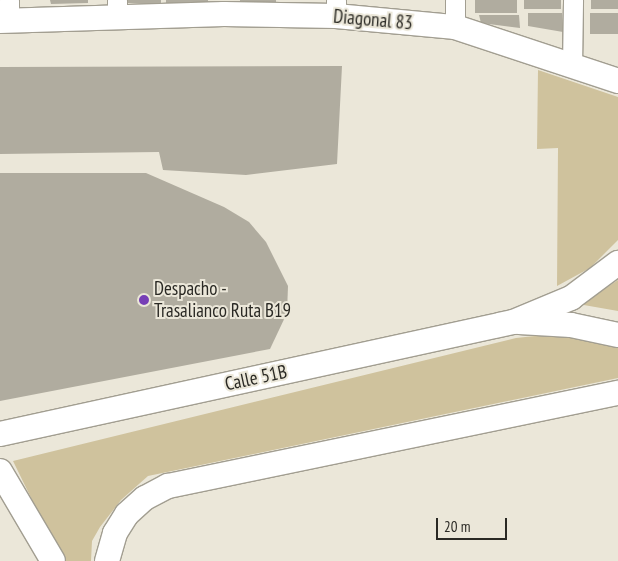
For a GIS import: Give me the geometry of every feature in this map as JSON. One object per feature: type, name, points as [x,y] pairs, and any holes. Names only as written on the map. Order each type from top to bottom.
[{"type":"street","points":[[455,0],[455,27]]},
{"type":"street","points":[[572,0],[572,66]]},
{"type":"street","name":"Diagonal 83","points":[[6,14],[224,7],[336,8],[455,27],[614,81]]},
{"type":"street","points":[[513,322],[571,298],[618,263]]},
{"type":"street","points":[[513,322],[571,325],[618,335]]},
{"type":"street","name":"Calle 51B","points":[[0,434],[513,322]]},
{"type":"street","points":[[107,561],[114,533],[127,514],[145,498],[168,486],[618,393]]},
{"type":"street","points":[[0,471],[53,561]]},
{"type":"shaded area","points":[[538,70],[618,97],[618,240],[590,268],[557,286],[558,148],[537,149]]},
{"type":"shaded area","points":[[618,280],[618,311],[578,304],[597,294]]},
{"type":"shaded area","points":[[544,335],[578,335],[618,344],[618,378],[148,476],[121,500],[100,527],[92,541],[91,561],[62,561],[13,461],[516,338]]},
{"type":"building","points":[[50,0],[88,0],[88,3],[51,4]]},
{"type":"building","points":[[125,0],[161,0],[161,3],[125,3]]},
{"type":"building","points":[[166,0],[208,0],[208,2],[166,3]]},
{"type":"building","points":[[240,0],[276,0],[276,3],[240,4]]},
{"type":"building","points":[[475,0],[517,0],[517,13],[475,13]]},
{"type":"building","points":[[524,0],[561,0],[561,9],[524,9]]},
{"type":"building","points":[[591,0],[618,0],[618,9],[591,9]]},
{"type":"building","points":[[528,13],[562,13],[563,32],[528,26]]},
{"type":"building","points":[[590,13],[618,13],[618,34],[590,34]]},
{"type":"building","points":[[479,15],[519,15],[520,28],[481,23]]},
{"type":"building","points":[[342,66],[337,164],[246,175],[163,170],[159,152],[0,154],[0,67]]},
{"type":"building","name":"Despacho - Trasalianco Ruta B19","points":[[0,173],[146,173],[224,207],[249,222],[266,242],[288,286],[287,313],[270,349],[0,401]]},
{"type":"place","name":"Despacho - Trasalianco Ruta B19","points":[[144,300]]}]
